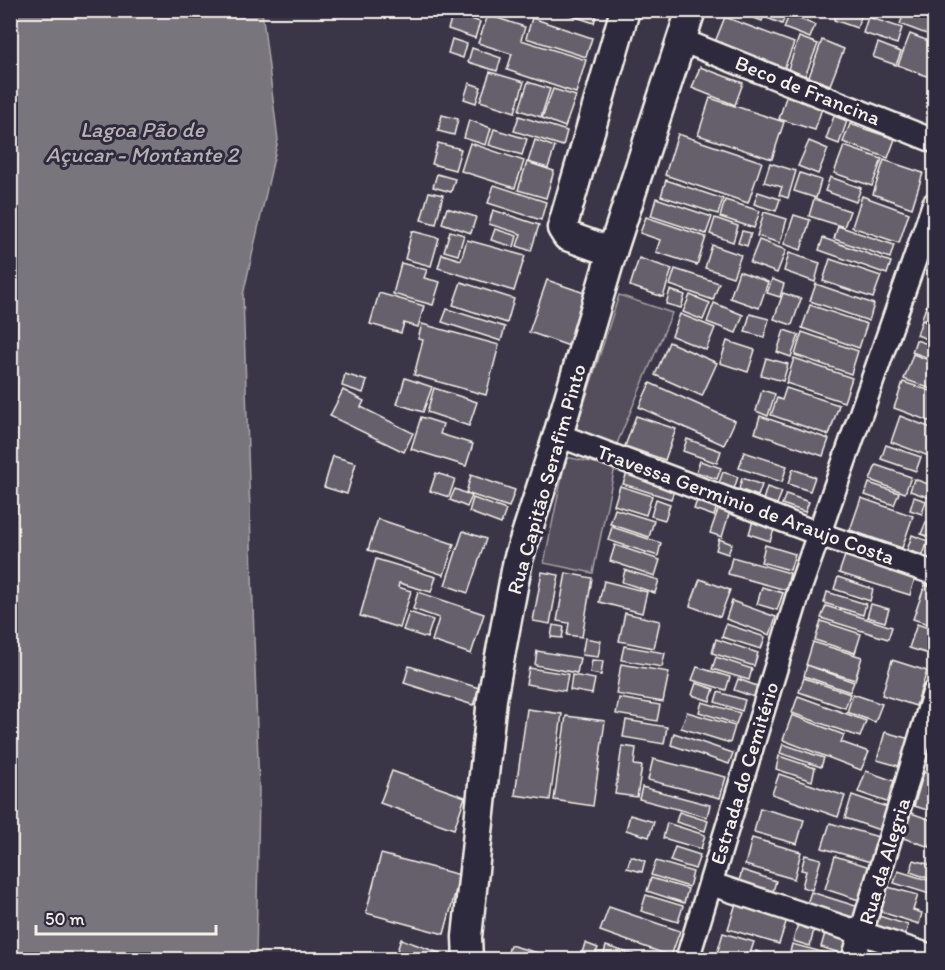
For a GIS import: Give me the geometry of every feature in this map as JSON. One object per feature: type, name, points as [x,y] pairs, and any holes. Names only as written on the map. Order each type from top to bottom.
[{"type":"street","points":[[612,252],[567,236],[562,228],[625,10]]},
{"type":"street","name":"Rua Capitão Serafim Pinto","points":[[468,960],[467,937],[492,699],[518,560],[612,252],[691,10]]},
{"type":"street","name":"Beco de Francina","points":[[681,40],[934,141]]},
{"type":"street","name":"Estrada do Cemitério","points":[[687,960],[801,585],[934,204]]},
{"type":"street","name":"Travessa Germinio de Araujo Costa","points":[[558,435],[819,534],[934,573]]},
{"type":"street","name":"Rua da Alegria","points":[[853,960],[934,693]]},
{"type":"street","points":[[711,884],[934,957]]},
{"type":"shaded area","points":[[619,295],[672,313],[616,446],[575,432]]},
{"type":"shaded area","points":[[566,457],[615,467],[593,573],[544,563]]},
{"type":"water","name":"Lagoa Pão de Açucar - Montante 2","points":[[10,11],[262,11],[278,140],[243,295],[259,792],[256,959],[11,959]]},
{"type":"building","points":[[555,10],[598,10],[594,23]]},
{"type":"building","points":[[733,10],[766,10],[762,21]]},
{"type":"building","points":[[769,10],[786,14],[782,24],[767,18]]},
{"type":"building","points":[[837,10],[863,10],[857,28],[834,20]]},
{"type":"building","points":[[905,10],[923,10],[934,15],[934,37],[900,24]]},
{"type":"building","points":[[453,13],[480,22],[475,38],[448,29]]},
{"type":"building","points":[[488,15],[525,27],[521,40],[586,60],[576,93],[507,70],[512,54],[478,43]]},
{"type":"building","points":[[789,15],[815,25],[810,38],[784,28]]},
{"type":"building","points":[[725,17],[794,43],[784,69],[715,42]]},
{"type":"building","points":[[868,17],[902,28],[897,44],[863,33]]},
{"type":"building","points":[[532,18],[592,38],[586,57],[526,38]]},
{"type":"building","points":[[910,34],[934,43],[934,79],[898,65]]},
{"type":"building","points":[[799,37],[818,44],[805,76],[788,69]]},
{"type":"building","points":[[452,39],[467,44],[463,58],[448,53]]},
{"type":"building","points":[[822,40],[844,49],[830,85],[809,77]]},
{"type":"building","points":[[878,43],[901,52],[896,65],[873,57]]},
{"type":"building","points":[[472,48],[501,58],[497,71],[468,62]]},
{"type":"building","points":[[700,67],[743,83],[735,105],[692,88]]},
{"type":"building","points":[[490,72],[524,82],[515,112],[480,101]]},
{"type":"building","points":[[528,82],[550,89],[541,117],[519,110]]},
{"type":"building","points":[[469,83],[481,87],[476,103],[464,99]]},
{"type":"building","points":[[553,89],[576,96],[565,127],[542,118]]},
{"type":"building","points":[[786,97],[822,108],[815,130],[779,119]]},
{"type":"building","points":[[710,98],[784,122],[772,159],[698,135]]},
{"type":"building","points":[[442,115],[458,119],[454,135],[438,131]]},
{"type":"building","points":[[519,116],[567,131],[563,146],[514,131]]},
{"type":"building","points":[[834,116],[847,121],[839,144],[826,139]]},
{"type":"building","points":[[469,120],[491,128],[486,145],[464,138]]},
{"type":"building","points":[[850,124],[895,139],[888,158],[843,142]]},
{"type":"building","points":[[494,129],[527,139],[522,155],[489,145]]},
{"type":"building","points":[[678,134],[762,162],[748,203],[665,175]]},
{"type":"building","points":[[535,140],[555,147],[548,168],[528,162]]},
{"type":"building","points":[[809,141],[828,149],[818,174],[798,166]]},
{"type":"building","points":[[438,143],[461,149],[455,170],[432,164]]},
{"type":"building","points":[[470,143],[524,161],[515,188],[461,171]]},
{"type":"building","points":[[844,146],[882,159],[872,186],[834,173]]},
{"type":"building","points":[[884,160],[923,173],[912,208],[873,194]]},
{"type":"building","points":[[527,162],[554,171],[546,198],[518,190]]},
{"type":"building","points":[[770,163],[796,171],[788,198],[779,195],[782,187],[764,182]]},
{"type":"building","points":[[800,173],[821,180],[816,198],[794,191]]},
{"type":"building","points":[[437,174],[455,179],[451,192],[433,187]]},
{"type":"building","points":[[830,177],[861,188],[856,202],[825,191]]},
{"type":"building","points":[[666,180],[723,199],[718,214],[661,196]]},
{"type":"building","points":[[494,185],[546,202],[541,220],[488,203]]},
{"type":"building","points":[[429,192],[443,195],[436,224],[421,220]]},
{"type":"building","points":[[758,192],[780,199],[776,211],[754,204]]},
{"type":"building","points":[[862,196],[909,213],[899,243],[852,227]]},
{"type":"building","points":[[656,198],[712,217],[706,234],[651,216]]},
{"type":"building","points":[[814,199],[850,211],[844,227],[809,216]]},
{"type":"building","points":[[725,200],[760,211],[754,228],[720,217]]},
{"type":"building","points":[[447,208],[476,217],[471,233],[442,223]]},
{"type":"building","points":[[493,210],[539,225],[531,251],[517,246],[521,234],[489,224]]},
{"type":"building","points":[[764,212],[787,219],[780,243],[757,236]]},
{"type":"building","points":[[794,215],[810,220],[801,250],[784,244]]},
{"type":"building","points":[[646,217],[706,237],[697,265],[656,252],[660,240],[640,233]]},
{"type":"building","points":[[715,218],[738,226],[733,242],[710,234]]},
{"type":"building","points":[[838,226],[894,245],[890,258],[834,239]]},
{"type":"building","points":[[495,229],[517,236],[514,247],[491,240]]},
{"type":"building","points":[[412,231],[439,238],[431,266],[405,259]]},
{"type":"building","points":[[450,231],[464,235],[458,255],[444,251]]},
{"type":"building","points":[[742,231],[751,233],[747,246],[738,243]]},
{"type":"building","points":[[823,238],[891,262],[887,274],[819,250]]},
{"type":"building","points":[[467,240],[525,256],[514,291],[438,268],[442,254],[461,260]]},
{"type":"building","points":[[759,240],[786,250],[777,273],[750,263]]},
{"type":"building","points":[[712,245],[741,255],[733,277],[705,268]]},
{"type":"building","points":[[789,253],[820,263],[815,282],[784,271]]},
{"type":"building","points":[[639,258],[672,269],[663,297],[630,286]]},
{"type":"building","points":[[830,259],[881,276],[873,298],[823,281]]},
{"type":"building","points":[[401,263],[427,270],[424,278],[440,282],[433,305],[393,294]]},
{"type":"building","points":[[675,269],[719,283],[713,300],[670,285]]},
{"type":"building","points":[[739,271],[768,282],[759,308],[730,298]]},
{"type":"building","points":[[772,279],[784,284],[780,297],[767,293]]},
{"type":"building","points":[[547,280],[596,297],[578,349],[529,332]]},
{"type":"building","points":[[461,282],[514,299],[507,323],[453,305]]},
{"type":"building","points":[[816,284],[874,304],[869,321],[810,301]]},
{"type":"building","points":[[670,290],[685,295],[681,308],[666,304]]},
{"type":"building","points":[[379,293],[424,306],[418,327],[404,323],[401,333],[370,324]]},
{"type":"building","points":[[783,293],[801,299],[792,325],[774,319]]},
{"type":"building","points":[[690,295],[710,303],[703,320],[683,312]]},
{"type":"building","points":[[929,299],[934,301],[934,323],[922,318]]},
{"type":"building","points":[[714,303],[743,315],[736,333],[707,322]]},
{"type":"building","points":[[810,305],[867,324],[859,348],[802,328]]},
{"type":"building","points":[[447,309],[505,327],[501,341],[442,322]]},
{"type":"building","points":[[680,314],[715,328],[706,350],[672,336]]},
{"type":"building","points":[[750,314],[769,319],[764,337],[745,332]]},
{"type":"building","points":[[922,320],[934,325],[934,342],[917,335]]},
{"type":"building","points":[[422,324],[499,345],[486,395],[414,375],[423,340],[418,339]]},
{"type":"building","points":[[784,330],[799,335],[791,357],[777,352]]},
{"type":"building","points":[[802,332],[858,351],[851,374],[795,355]]},
{"type":"building","points":[[916,340],[934,346],[934,360],[912,352]]},
{"type":"building","points":[[727,341],[755,350],[748,372],[720,363]]},
{"type":"building","points":[[669,342],[717,363],[702,396],[655,375]]},
{"type":"building","points":[[913,354],[934,362],[934,390],[904,379]]},
{"type":"building","points":[[766,358],[788,364],[783,381],[761,375]]},
{"type":"building","points":[[794,358],[852,378],[844,402],[786,383]]},
{"type":"building","points":[[345,374],[367,381],[363,393],[342,386]]},
{"type":"building","points":[[405,378],[432,387],[423,412],[397,404]]},
{"type":"building","points":[[903,382],[934,392],[934,423],[894,408]]},
{"type":"building","points":[[650,383],[735,421],[724,445],[639,407]]},
{"type":"building","points":[[434,388],[477,402],[469,426],[427,412]]},
{"type":"building","points":[[786,388],[839,405],[829,435],[771,415],[777,398],[782,400]]},
{"type":"building","points":[[343,390],[364,401],[361,407],[413,433],[404,452],[330,416]]},
{"type":"building","points":[[762,390],[775,394],[768,416],[756,411]]},
{"type":"building","points":[[636,416],[676,429],[665,460],[625,446]]},
{"type":"building","points":[[760,416],[829,439],[823,456],[755,433]]},
{"type":"building","points":[[900,416],[934,429],[934,458],[891,442]]},
{"type":"building","points":[[421,417],[443,424],[440,434],[473,444],[466,466],[411,449]]},
{"type":"building","points":[[687,439],[721,451],[717,463],[683,451]]},
{"type":"building","points":[[886,445],[921,457],[916,471],[881,459]]},
{"type":"building","points":[[744,452],[787,466],[782,482],[739,468]]},
{"type":"building","points":[[333,456],[356,463],[347,494],[324,487]]},
{"type":"building","points":[[700,461],[721,468],[717,479],[696,472]]},
{"type":"building","points":[[876,465],[911,477],[905,493],[870,480]]},
{"type":"building","points":[[793,469],[815,477],[810,491],[788,484]]},
{"type":"building","points":[[628,470],[676,485],[671,499],[623,484]]},
{"type":"building","points":[[723,472],[738,477],[734,489],[719,483]]},
{"type":"building","points":[[436,473],[455,479],[449,497],[430,491]]},
{"type":"building","points":[[471,475],[515,490],[509,507],[466,493]]},
{"type":"building","points":[[742,478],[762,485],[758,496],[739,489]]},
{"type":"building","points":[[914,479],[934,486],[933,499],[910,491]]},
{"type":"building","points":[[869,483],[899,493],[894,505],[865,495]]},
{"type":"building","points":[[620,486],[652,496],[646,515],[614,505]]},
{"type":"building","points":[[767,487],[782,492],[777,504],[763,500]]},
{"type":"building","points":[[455,489],[472,496],[467,507],[450,500]]},
{"type":"building","points":[[786,494],[809,502],[805,512],[782,504]]},
{"type":"building","points":[[699,495],[718,502],[714,516],[694,509]]},
{"type":"building","points":[[914,497],[926,501],[922,514],[910,510]]},
{"type":"building","points":[[473,498],[506,510],[501,524],[469,512]]},
{"type":"building","points":[[861,498],[913,516],[902,548],[850,530]]},
{"type":"building","points":[[656,499],[670,504],[665,520],[651,516]]},
{"type":"building","points":[[719,507],[730,511],[722,537],[710,533]]},
{"type":"building","points":[[615,509],[654,521],[649,537],[610,524]]},
{"type":"building","points":[[754,517],[776,524],[770,541],[749,534]]},
{"type":"building","points":[[378,519],[454,544],[444,575],[368,550]]},
{"type":"building","points":[[926,522],[934,525],[933,538],[921,534]]},
{"type":"building","points":[[612,527],[661,543],[658,556],[608,540]]},
{"type":"building","points":[[463,531],[486,539],[468,593],[445,585]]},
{"type":"building","points":[[912,535],[928,541],[923,555],[907,550]]},
{"type":"building","points":[[719,539],[732,544],[728,554],[716,550]]},
{"type":"building","points":[[615,545],[660,560],[655,576],[610,561]]},
{"type":"building","points":[[765,545],[795,554],[790,570],[761,562]]},
{"type":"building","points":[[846,553],[916,574],[910,595],[839,573]]},
{"type":"building","points":[[732,557],[790,573],[786,590],[728,574]]},
{"type":"building","points":[[376,559],[436,577],[431,592],[399,583],[398,587],[411,591],[400,628],[360,616]]},
{"type":"building","points":[[625,570],[659,580],[655,593],[622,582]]},
{"type":"building","points":[[542,572],[559,575],[550,624],[533,621]]},
{"type":"building","points":[[566,573],[592,578],[582,637],[567,635],[569,623],[557,621]]},
{"type":"building","points":[[838,577],[873,589],[870,601],[834,589]]},
{"type":"building","points":[[700,579],[730,590],[720,617],[690,606]]},
{"type":"building","points":[[604,581],[647,592],[642,613],[599,602]]},
{"type":"building","points":[[925,585],[934,588],[934,626],[913,619]]},
{"type":"building","points":[[762,587],[783,593],[777,610],[757,604]]},
{"type":"building","points":[[418,592],[484,614],[471,654],[432,641],[439,618],[413,609]]},
{"type":"building","points":[[827,592],[866,604],[863,615],[824,603]]},
{"type":"building","points":[[732,601],[776,617],[770,635],[726,619]]},
{"type":"building","points":[[871,604],[889,609],[885,622],[867,617]]},
{"type":"building","points":[[826,606],[892,627],[888,639],[821,618]]},
{"type":"building","points":[[409,612],[433,620],[427,638],[403,630]]},
{"type":"building","points":[[625,613],[660,621],[654,648],[619,641]]},
{"type":"building","points":[[821,621],[861,634],[855,653],[815,640]]},
{"type":"building","points":[[726,624],[765,637],[761,649],[722,637]]},
{"type":"building","points":[[917,624],[934,630],[929,654],[909,648]]},
{"type":"building","points":[[553,625],[564,627],[562,638],[551,637]]},
{"type":"building","points":[[585,638],[601,641],[598,657],[582,655]]},
{"type":"building","points":[[716,639],[758,653],[754,666],[712,653]]},
{"type":"building","points":[[813,642],[862,657],[855,680],[806,665]]},
{"type":"building","points":[[624,646],[665,653],[662,667],[621,660]]},
{"type":"building","points":[[537,651],[580,658],[577,673],[535,665]]},
{"type":"building","points":[[716,657],[752,669],[749,680],[712,669]]},
{"type":"building","points":[[592,660],[603,661],[601,675],[590,673]]},
{"type":"building","points":[[892,660],[927,671],[916,706],[882,695]]},
{"type":"building","points":[[621,664],[669,672],[663,702],[616,694]]},
{"type":"building","points":[[807,665],[854,682],[850,692],[804,676]]},
{"type":"building","points":[[409,666],[479,688],[473,705],[404,683]]},
{"type":"building","points":[[697,667],[730,677],[726,690],[692,680]]},
{"type":"building","points":[[529,668],[568,674],[565,691],[526,684]]},
{"type":"building","points":[[572,675],[595,679],[592,694],[570,690]]},
{"type":"building","points":[[804,678],[850,694],[845,708],[799,692]]},
{"type":"building","points":[[738,679],[757,686],[754,697],[734,690]]},
{"type":"building","points":[[696,683],[714,689],[710,701],[692,695]]},
{"type":"building","points":[[718,692],[745,700],[742,711],[715,702]]},
{"type":"building","points":[[853,694],[882,704],[875,722],[847,712]]},
{"type":"building","points":[[798,696],[866,721],[860,737],[792,713]]},
{"type":"building","points":[[619,698],[660,705],[657,721],[616,714]]},
{"type":"building","points":[[702,702],[740,713],[736,724],[699,712]]},
{"type":"building","points":[[527,709],[562,714],[550,800],[515,795]]},
{"type":"building","points":[[687,712],[735,726],[730,743],[681,728]]},
{"type":"building","points":[[792,715],[844,735],[841,742],[869,752],[861,770],[783,740]]},
{"type":"building","points":[[566,716],[605,721],[593,806],[554,800]]},
{"type":"building","points":[[626,720],[667,727],[664,744],[623,737]]},
{"type":"building","points":[[885,732],[917,741],[909,769],[877,760]]},
{"type":"building","points":[[674,733],[733,753],[729,764],[671,745]]},
{"type":"building","points":[[783,744],[824,758],[821,767],[780,753]]},
{"type":"building","points":[[622,746],[636,748],[634,765],[642,766],[637,797],[615,794]]},
{"type":"building","points":[[779,756],[815,768],[812,781],[776,769]]},
{"type":"building","points":[[653,759],[726,777],[720,798],[648,780]]},
{"type":"building","points":[[392,771],[465,797],[454,829],[380,803]]},
{"type":"building","points":[[866,771],[905,785],[898,806],[858,792]]},
{"type":"building","points":[[924,772],[934,776],[934,812],[914,806]]},
{"type":"building","points":[[779,774],[845,796],[838,817],[772,794]]},
{"type":"building","points":[[642,787],[710,805],[707,817],[639,799]]},
{"type":"building","points":[[852,795],[896,810],[888,833],[845,818]]},
{"type":"building","points":[[760,808],[804,820],[797,844],[754,832]]},
{"type":"building","points":[[679,812],[708,821],[705,831],[676,822]]},
{"type":"building","points":[[911,813],[934,821],[934,833],[930,847],[903,838]]},
{"type":"building","points":[[630,815],[654,822],[649,837],[626,830]]},
{"type":"building","points":[[667,823],[705,835],[701,849],[663,838]]},
{"type":"building","points":[[830,823],[882,838],[874,863],[822,848]]},
{"type":"building","points":[[752,838],[801,852],[794,879],[745,865]]},
{"type":"building","points":[[675,847],[700,855],[695,869],[670,861]]},
{"type":"building","points":[[381,854],[460,875],[444,934],[366,913]]},
{"type":"building","points":[[805,855],[821,859],[812,890],[802,887],[806,871],[801,870]]},
{"type":"building","points":[[631,856],[645,861],[642,872],[627,868]]},
{"type":"building","points":[[835,856],[873,868],[862,901],[825,889]]},
{"type":"building","points":[[914,860],[934,866],[934,880],[910,872]]},
{"type":"building","points":[[656,861],[693,872],[689,887],[651,875]]},
{"type":"building","points":[[742,870],[776,881],[772,895],[738,885]]},
{"type":"building","points":[[898,871],[934,882],[933,895],[894,883]]},
{"type":"building","points":[[651,878],[688,889],[684,903],[647,891]]},
{"type":"building","points":[[888,887],[918,895],[913,910],[922,913],[919,924],[881,912]]},
{"type":"building","points":[[811,892],[862,908],[856,925],[805,909]]},
{"type":"building","points":[[646,895],[683,906],[678,922],[641,911]]},
{"type":"building","points":[[738,897],[789,913],[779,944],[728,929]]},
{"type":"building","points":[[609,907],[680,931],[671,956],[600,931]]},
{"type":"building","points":[[879,916],[908,925],[904,940],[875,931]]},
{"type":"building","points":[[799,921],[815,925],[810,946],[793,941]]},
{"type":"building","points":[[723,933],[754,942],[748,960],[725,960],[716,957]]},
{"type":"building","points":[[825,933],[847,940],[843,954],[821,947]]},
{"type":"building","points":[[401,939],[458,960],[394,960]]},
{"type":"building","points":[[585,943],[598,948],[594,957],[582,953]]},
{"type":"building","points":[[792,944],[841,957],[841,960],[788,960]]},
{"type":"building","points":[[510,945],[545,955],[565,960],[506,960]]},
{"type":"building","points":[[606,946],[651,960],[602,960]]},
{"type":"building","points":[[870,949],[895,956],[894,960],[867,960]]},
{"type":"building","points":[[756,951],[778,959],[778,960],[753,960]]}]
